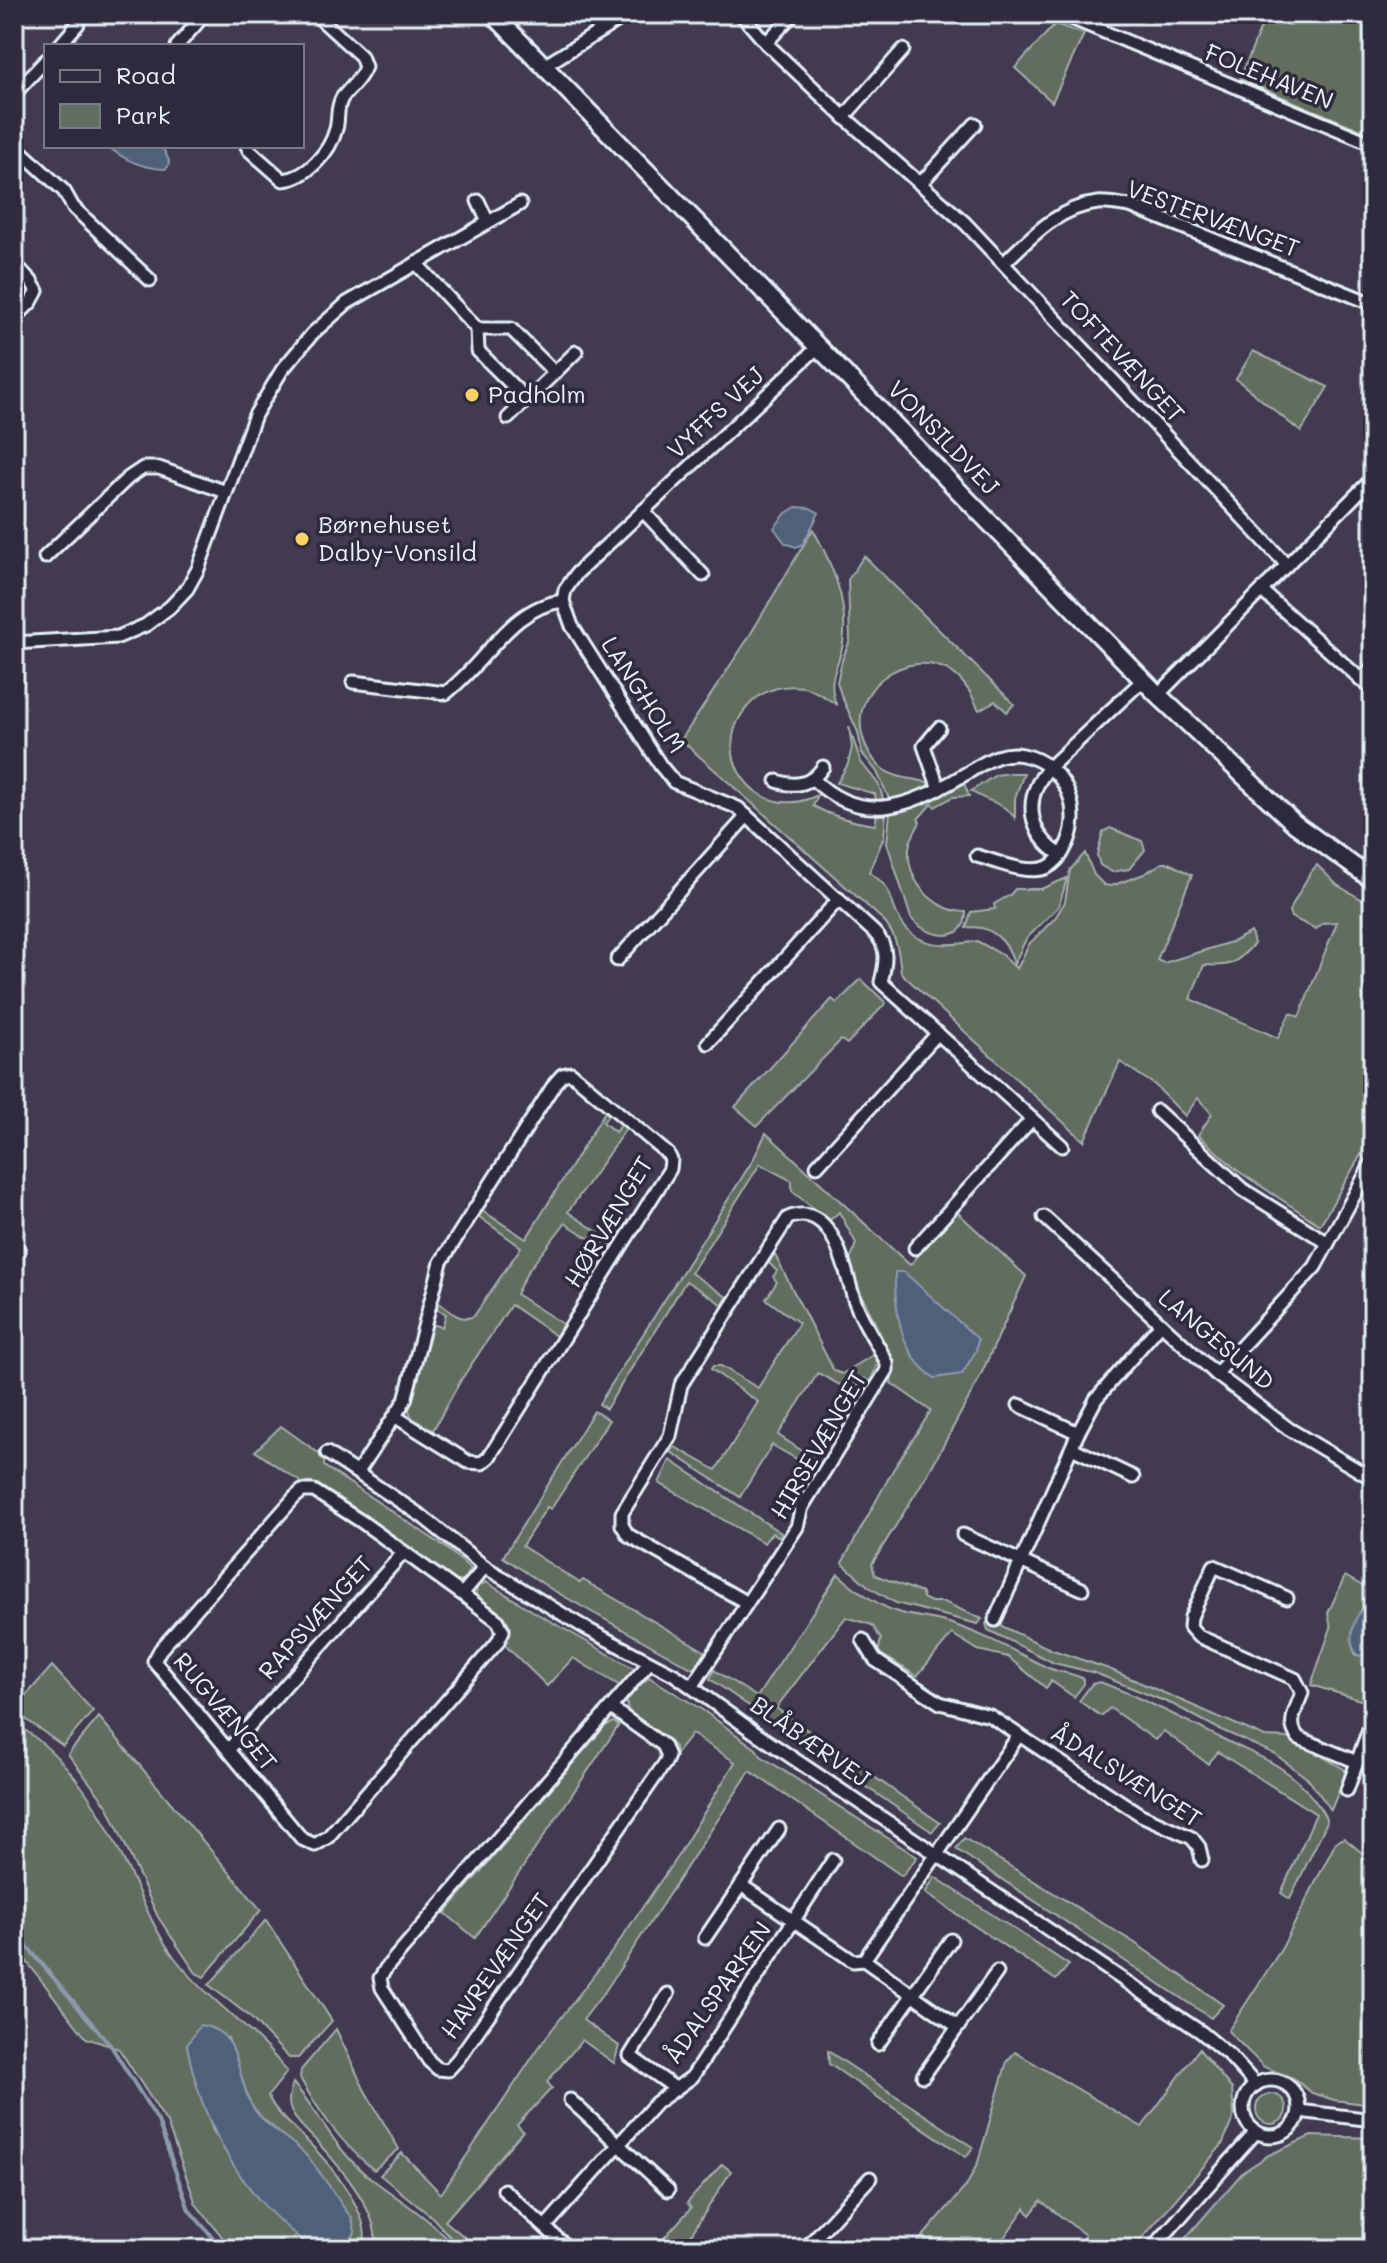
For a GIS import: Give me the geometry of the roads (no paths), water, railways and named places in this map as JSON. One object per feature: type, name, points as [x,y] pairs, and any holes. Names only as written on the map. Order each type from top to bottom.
[{"type":"main road","name":"VONSILDVEJ","points":[[493,14],[1158,695],[1295,824],[1373,880]]},
{"type":"street","points":[[61,44],[78,24],[74,14]]},
{"type":"street","points":[[179,44],[205,14]]},
{"type":"street","points":[[248,148],[283,180],[305,174],[331,144],[341,100],[361,78],[365,67],[361,56],[315,14]]},
{"type":"street","points":[[544,66],[628,14]]},
{"type":"street","name":"TOFTEVÆNGET","points":[[741,14],[766,43],[844,117],[965,223],[1287,565]]},
{"type":"street","points":[[766,43],[793,14]]},
{"type":"street","name":"FOLEHAVEN","points":[[1061,14],[1373,144]]},
{"type":"street","points":[[844,117],[903,50]]},
{"type":"street","points":[[14,94],[44,62]]},
{"type":"street","points":[[920,184],[975,124]]},
{"type":"street","points":[[14,145],[64,191],[73,207],[150,280]]},
{"type":"street","points":[[478,201],[488,222]]},
{"type":"street","name":"VESTERVÆNGET","points":[[1004,263],[1039,229],[1066,211],[1099,203],[1130,206],[1373,304]]},
{"type":"street","points":[[14,643],[118,637],[146,625],[170,607],[187,589],[198,569],[255,415],[282,370],[313,333],[347,303],[520,204]]},
{"type":"street","points":[[14,263],[37,291],[14,319]]},
{"type":"street","points":[[416,263],[477,329],[478,351],[527,400]]},
{"type":"street","points":[[477,329],[511,329],[555,373]]},
{"type":"street","name":"VYFFS VEJ","points":[[563,601],[565,590],[577,573],[819,346]]},
{"type":"street","points":[[508,418],[576,352]]},
{"type":"street","points":[[45,557],[128,478],[143,468],[159,468],[226,492]]},
{"type":"street","points":[[1158,695],[1373,478]]},
{"type":"street","points":[[643,511],[703,575]]},
{"type":"street","points":[[1263,592],[1373,690]]},
{"type":"street","points":[[353,682],[446,693],[467,676],[523,614],[545,603],[563,601]]},
{"type":"street","name":"LANGHOLM","points":[[563,601],[572,626],[660,765],[674,782],[738,808],[839,899],[882,940],[887,954],[881,982],[1062,1146]]},
{"type":"street","points":[[1360,680],[1373,667]]},
{"type":"street","points":[[1061,855],[1039,836],[1033,822],[1033,792],[1049,768],[1144,679]]},
{"type":"street","points":[[939,728],[924,746],[939,789]]},
{"type":"street","points":[[813,779],[839,800],[869,808],[890,808],[915,801],[991,758],[1006,754],[1036,760],[1049,768],[1068,790],[1072,803],[1073,831],[1061,855],[1049,867],[1039,869],[977,856]]},
{"type":"street","points":[[777,781],[795,785],[813,779],[823,767]]},
{"type":"street","points":[[617,960],[747,816]]},
{"type":"street","points":[[708,1043],[839,899]]},
{"type":"street","points":[[817,1166],[938,1033]]},
{"type":"street","name":"HØRVÆNGET","points":[[358,1472],[405,1400],[441,1262],[555,1083],[562,1075],[571,1073],[668,1154],[670,1169],[489,1457],[482,1463],[468,1462],[396,1417]]},
{"type":"street","points":[[1157,1111],[1242,1189],[1328,1243]]},
{"type":"street","points":[[915,1248],[1032,1119]]},
{"type":"street","points":[[1216,1374],[1315,1267],[1373,1161]]},
{"type":"street","name":"HIRSEVÆNGET","points":[[692,1687],[797,1527],[802,1507],[887,1370],[887,1363],[854,1297],[849,1274],[826,1225],[814,1217],[798,1214],[788,1218],[681,1385],[670,1436],[622,1513],[628,1535],[747,1603]]},
{"type":"street","name":"LANGESUND","points":[[1044,1217],[1216,1374],[1289,1429],[1373,1479]]},
{"type":"street","points":[[995,1620],[1078,1433],[1108,1382],[1161,1324]]},
{"type":"street","points":[[1019,1405],[1078,1433]]},
{"type":"street","points":[[1072,1448],[1133,1477]]},
{"type":"street","name":"BLÅBÆRVEJ","points":[[327,1453],[423,1517],[485,1567],[535,1599],[692,1687],[1207,2037],[1229,2055],[1256,2085]]},
{"type":"street","name":"RUGVÆNGET","points":[[302,1491],[314,1491],[404,1552],[498,1621],[503,1631],[497,1643],[328,1837],[315,1845],[302,1839],[154,1661],[197,1607],[302,1491]]},
{"type":"street","points":[[963,1535],[1082,1589]]},
{"type":"street","name":"RAPSVÆNGET","points":[[229,1749],[404,1552]]},
{"type":"street","points":[[1287,1598],[1214,1566],[1191,1617],[1190,1627],[1198,1636],[1295,1679],[1302,1693],[1291,1723],[1294,1733],[1299,1738],[1357,1762]]},
{"type":"street","points":[[462,1594],[485,1567]]},
{"type":"street","name":"ÅDALSVÆNGET","points":[[863,1640],[875,1660],[940,1703],[990,1716],[1141,1815],[1192,1838],[1199,1847],[1202,1860]]},
{"type":"street","name":"HAVREVÆNGET","points":[[611,1708],[663,1745],[667,1750],[665,1763],[458,2059],[448,2070],[438,2069],[429,2061],[382,1988],[380,1978],[649,1663]]},
{"type":"street","points":[[1347,1790],[1373,1718]]},
{"type":"street","name":"ÅDALSVÆNGET","points":[[936,1854],[1019,1735]]},
{"type":"street","name":"ÅDALSPARKEN","points":[[705,1938],[779,1829]]},
{"type":"street","points":[[864,1960],[936,1854]]},
{"type":"street","name":"ÅDALSPARKEN","points":[[545,2227],[656,2103],[692,2077],[833,1860]]},
{"type":"street","name":"ÅDALSPARKEN","points":[[741,1885],[853,1961],[864,1960],[958,2027]]},
{"type":"street","points":[[878,2044],[951,1940]]},
{"type":"street","points":[[923,2076],[997,1972]]},
{"type":"street","name":"ÅDALSPARKEN","points":[[668,1994],[630,2056],[675,2088]]},
{"type":"street","points":[[1273,2080],[1289,2087],[1295,2094],[1299,2111],[1291,2128],[1274,2136],[1256,2132],[1245,2118],[1243,2108],[1245,2099],[1256,2085],[1273,2080]]},
{"type":"street","points":[[570,2100],[668,2190]]},
{"type":"street","points":[[1299,2111],[1373,2120]]},
{"type":"street","points":[[1152,2249],[1256,2132]]},
{"type":"street","points":[[805,2249],[870,2178]]},
{"type":"street","points":[[504,2190],[569,2249]]},
{"type":"water","points":[[110,148],[163,148],[169,161],[165,169],[127,159]]},
{"type":"water","points":[[796,507],[810,508],[819,513],[803,544],[796,547],[785,543],[774,528],[786,513]]},
{"type":"water","points":[[895,1272],[904,1272],[978,1339],[976,1351],[962,1374],[935,1378],[914,1358],[898,1317]]},
{"type":"water","points":[[1364,1607],[1373,1607],[1373,1645],[1365,1655],[1359,1656],[1352,1645],[1352,1632]]},
{"type":"water","points":[[200,2025],[224,2035],[235,2054],[245,2090],[255,2110],[267,2124],[304,2153],[352,2219],[355,2232],[346,2249],[319,2249],[305,2243],[270,2211],[236,2170],[211,2122],[193,2071],[187,2045]]},
{"type":"waterway","points":[[14,1931],[111,2046],[158,2121],[189,2210],[223,2249]]},
{"type":"place","name":"Padholm","points":[[472,395]]},
{"type":"place","name":"Børnehuset Dalby-Vonsild","points":[[302,539]]}]
